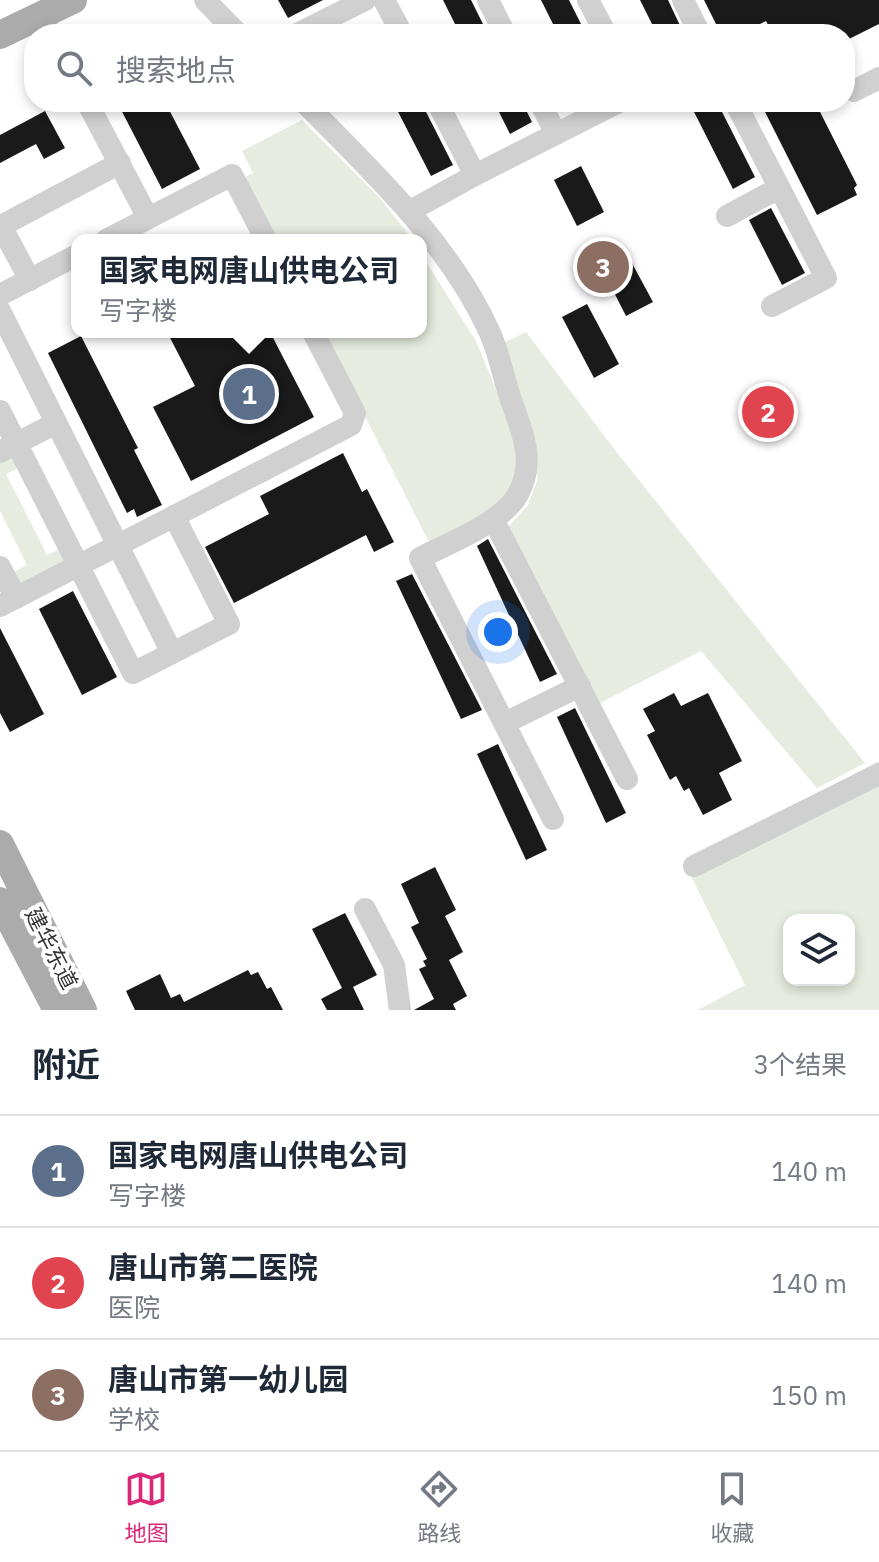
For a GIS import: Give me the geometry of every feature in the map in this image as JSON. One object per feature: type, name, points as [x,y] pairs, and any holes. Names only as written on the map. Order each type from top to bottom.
[{"type":"main road","points":[[47,24],[73,0]]},
{"type":"main road","points":[[0,35],[24,30]]},
{"type":"main road","name":"建华东道","points":[[0,844],[83,1010]]},
{"type":"main road","name":"建华东道","points":[[0,901],[57,1010]]},
{"type":"street","points":[[205,0],[228,24]]},
{"type":"street","points":[[317,24],[365,0]]},
{"type":"street","points":[[384,0],[397,24]]},
{"type":"street","points":[[488,0],[500,24]]},
{"type":"street","points":[[588,0],[601,24]]},
{"type":"street","points":[[683,0],[695,24]]},
{"type":"street","points":[[855,90],[879,78]]},
{"type":"street","points":[[92,112],[148,218]]},
{"type":"street","points":[[314,112],[410,211],[458,275],[490,334],[528,451],[523,483],[515,499],[493,519],[420,558],[553,819]]},
{"type":"street","points":[[442,112],[475,175]]},
{"type":"street","points":[[545,112],[556,134]]},
{"type":"street","points":[[410,211],[599,112]]},
{"type":"street","points":[[740,112],[826,278],[772,306]]},
{"type":"street","points":[[30,280],[1,226],[120,163]]},
{"type":"street","points":[[117,234],[232,175],[263,234]]},
{"type":"street","points":[[727,216],[779,188]]},
{"type":"street","points":[[0,295],[71,258]]},
{"type":"street","points":[[0,311],[172,653]]},
{"type":"street","points":[[0,567],[8,602],[351,425],[355,413],[316,338]]},
{"type":"street","points":[[0,411],[133,673],[229,624],[174,516]]},
{"type":"street","points":[[0,452],[56,423]]},
{"type":"street","points":[[493,519],[627,779]]},
{"type":"street","points":[[505,723],[580,686]]},
{"type":"street","points":[[694,866],[879,774]]},
{"type":"street","points":[[365,909],[394,965],[400,1010]]},
{"type":"shaded area","points":[[302,120],[379,197],[408,234],[272,234],[243,178],[253,173],[242,151]]},
{"type":"shaded area","points":[[427,263],[476,341],[520,448],[521,479],[498,505],[430,544],[325,338],[427,338]]},
{"type":"shaded area","points":[[526,332],[615,450],[865,763],[817,788],[701,651],[600,703],[509,526],[528,505],[538,478],[497,346]]},
{"type":"shaded area","points":[[12,457],[22,466],[6,474],[47,555],[63,547],[66,559],[62,565],[21,583],[12,573],[27,565],[0,511],[0,458]]},
{"type":"shaded area","points":[[879,761],[879,1010],[698,1010],[745,985],[685,864]]},
{"type":"building","points":[[278,0],[323,0],[288,18]]},
{"type":"building","points":[[443,0],[471,0],[483,24],[455,24]]},
{"type":"building","points":[[541,0],[569,0],[581,24],[553,24]]},
{"type":"building","points":[[640,0],[668,0],[679,24],[652,24]]},
{"type":"building","points":[[704,0],[879,0],[879,24],[855,36],[855,24],[768,24],[766,21],[760,24],[716,24]]},
{"type":"building","points":[[46,112],[65,148],[44,159],[36,144],[0,163],[0,135]]},
{"type":"building","points":[[122,112],[170,112],[200,169],[162,189]]},
{"type":"building","points":[[398,112],[426,112],[453,165],[431,176]]},
{"type":"building","points":[[499,112],[527,112],[532,122],[510,134]]},
{"type":"building","points":[[694,112],[722,112],[755,177],[733,189]]},
{"type":"building","points":[[765,112],[820,112],[857,185],[854,188],[857,195],[817,215]]},
{"type":"building","points":[[581,166],[604,212],[577,226],[554,180]]},
{"type":"building","points":[[771,208],[805,273],[782,285],[749,220]]},
{"type":"building","points":[[627,254],[653,302],[626,316],[601,267]]},
{"type":"building","points":[[587,304],[619,364],[594,378],[562,317]]},
{"type":"building","points":[[82,338],[138,448],[134,450],[162,505],[137,517],[134,509],[127,513],[48,353]]},
{"type":"building","points":[[170,338],[273,338],[314,417],[191,481],[153,407],[195,386]]},
{"type":"building","points":[[343,453],[362,492],[367,489],[394,542],[374,552],[366,535],[234,603],[205,547],[269,514],[260,496]]},
{"type":"building","points":[[488,539],[557,674],[540,682],[477,546]]},
{"type":"building","points":[[412,574],[482,710],[461,719],[396,581]]},
{"type":"building","points":[[73,591],[117,677],[82,695],[39,609]]},
{"type":"building","points":[[0,628],[44,714],[10,732],[0,713]]},
{"type":"building","points":[[674,693],[681,706],[708,693],[742,761],[719,773],[732,800],[703,815],[689,788],[684,791],[676,776],[670,780],[647,735],[655,731],[643,709]]},
{"type":"building","points":[[575,708],[626,813],[606,823],[557,717]]},
{"type":"building","points":[[498,744],[547,850],[526,860],[477,754]]},
{"type":"building","points":[[435,867],[456,910],[445,916],[463,952],[449,960],[467,996],[453,1004],[456,1010],[414,1010],[434,999],[419,969],[426,966],[423,961],[427,959],[411,927],[419,923],[401,884]]},
{"type":"building","points":[[345,913],[377,975],[353,987],[364,1010],[327,1010],[321,999],[342,988],[312,929]]},
{"type":"building","points":[[248,970],[251,975],[258,972],[267,989],[271,987],[283,1010],[135,1010],[126,991],[160,974],[171,998],[180,994],[184,1002]]},
{"type":"place","name":"唐山市第一幼儿园","points":[[603,267]]},
{"type":"place","name":"国家电网唐山供电公司","points":[[249,394]]},
{"type":"place","name":"唐山市第二医院","points":[[768,412]]}]
